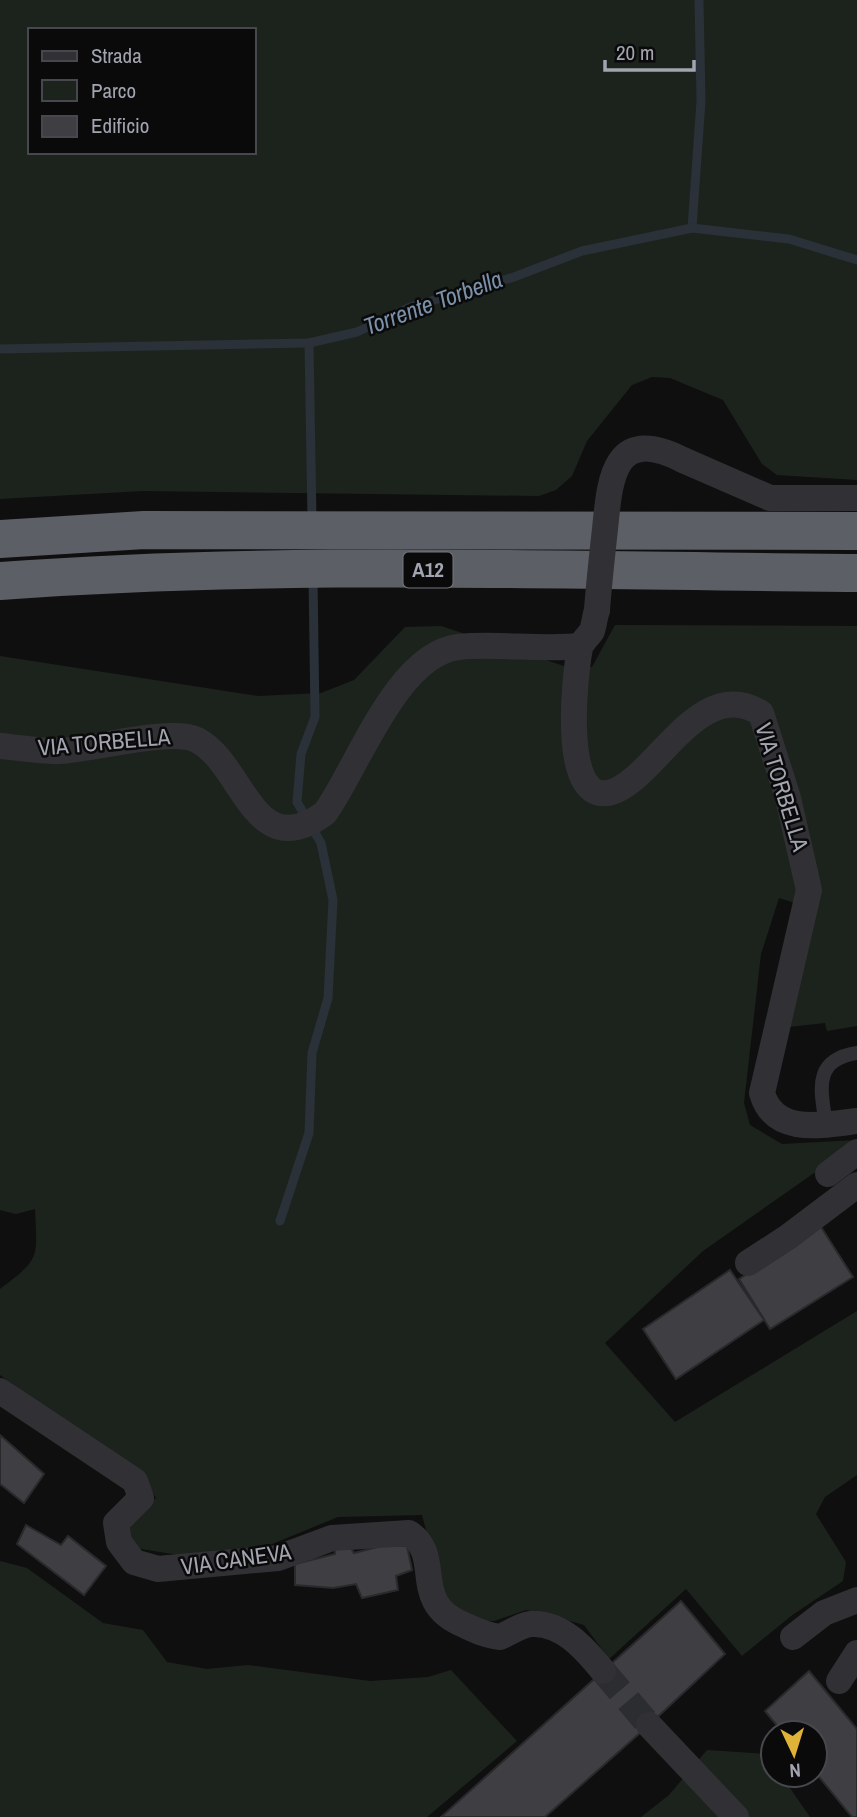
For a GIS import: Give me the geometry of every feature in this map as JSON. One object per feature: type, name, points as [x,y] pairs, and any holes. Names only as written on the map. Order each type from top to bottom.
[{"type":"highway","name":"A12","points":[[0,539],[144,530],[857,531]]},
{"type":"highway","name":"A12","points":[[0,581],[113,573],[394,570],[857,573]]},
{"type":"street","name":"VIA TORBELLA","points":[[857,498],[770,498],[660,449],[648,448],[623,457],[615,467],[609,488],[597,610],[592,631],[580,646],[573,745],[581,775],[596,790],[608,792],[630,781],[674,739],[708,712],[738,704],[750,706],[761,713],[788,797],[809,890],[762,1093],[765,1104],[778,1119],[789,1123],[826,1125],[857,1121]]},
{"type":"street","name":"VIA TORBELLA","points":[[0,746],[58,751],[160,737],[194,738],[227,766],[255,814],[280,826],[296,827],[312,822],[325,813],[376,724],[418,667],[433,655],[458,647],[580,646]]},
{"type":"street","points":[[828,1174],[857,1152]]},
{"type":"street","points":[[748,1262],[788,1237],[857,1185]]},
{"type":"street","name":"VIA CANEVA","points":[[0,1391],[135,1481],[141,1498],[116,1523],[120,1542],[134,1562],[158,1569],[278,1558],[332,1538],[409,1533],[422,1545],[432,1599],[449,1619],[493,1636],[500,1637],[530,1624],[570,1637],[603,1671]]},
{"type":"street","points":[[793,1637],[824,1613],[857,1600]]},
{"type":"street","points":[[839,1681],[857,1653]]},
{"type":"street","points":[[649,1725],[736,1817]]},
{"type":"lane","points":[[826,1125],[821,1081],[827,1067],[841,1056],[857,1053]]},
{"type":"green space","points":[[0,0],[857,0],[857,480],[777,475],[762,464],[723,400],[670,378],[652,377],[632,385],[587,441],[572,476],[556,490],[539,496],[143,491],[0,499]]},
{"type":"green space","points":[[615,625],[857,626],[857,1026],[827,1031],[825,1023],[780,1028],[817,910],[779,898],[761,954],[744,1103],[750,1125],[782,1144],[857,1140],[857,1143],[703,1251],[605,1343],[675,1422],[857,1311],[857,1475],[825,1497],[816,1514],[846,1562],[843,1581],[791,1616],[742,1656],[686,1589],[609,1659],[584,1625],[556,1617],[526,1610],[494,1621],[461,1620],[446,1604],[422,1515],[338,1517],[260,1549],[185,1556],[135,1548],[124,1530],[156,1498],[142,1474],[0,1375],[0,1289],[30,1263],[36,1248],[36,1238],[35,1209],[16,1214],[0,1210],[0,656],[258,696],[321,693],[354,680],[405,627],[441,626],[564,666],[592,667]]},
{"type":"green space","points":[[0,1561],[27,1568],[103,1623],[143,1630],[167,1662],[207,1669],[248,1665],[370,1681],[428,1677],[451,1670],[517,1741],[427,1817],[0,1817]]},
{"type":"green space","points":[[707,1750],[759,1753],[759,1789],[791,1789],[810,1817],[641,1817],[669,1795]]},
{"type":"building","points":[[821,1227],[853,1277],[770,1329],[739,1279]]},
{"type":"building","points":[[730,1270],[764,1320],[676,1379],[643,1329]]},
{"type":"building","points":[[0,1435],[44,1474],[24,1503],[0,1484]]},
{"type":"building","points":[[26,1525],[61,1545],[68,1536],[106,1566],[84,1595],[17,1544]]},
{"type":"building","points":[[348,1543],[354,1553],[385,1545],[407,1546],[412,1570],[396,1576],[398,1590],[362,1598],[356,1584],[333,1588],[295,1585],[295,1564],[335,1554],[335,1545]]},
{"type":"building","points":[[681,1601],[725,1654],[649,1725],[545,1817],[441,1817]]},
{"type":"building","points":[[809,1671],[857,1729],[857,1817],[852,1817],[829,1789],[829,1719],[772,1719],[765,1711]]},
{"type":"waterway","points":[[692,228],[701,101],[699,0]]},
{"type":"waterway","name":"Torrente Torbella","points":[[0,349],[309,343],[357,332],[410,307],[514,277],[582,251],[692,228],[789,239],[857,260]]},
{"type":"waterway","points":[[309,343],[312,520]]},
{"type":"waterway","points":[[280,1221],[309,1133],[312,1053],[328,998],[333,900],[321,843],[297,802],[301,754],[315,717],[313,576]]},
{"type":"tunnel","points":[[603,1671],[649,1725]]}]
